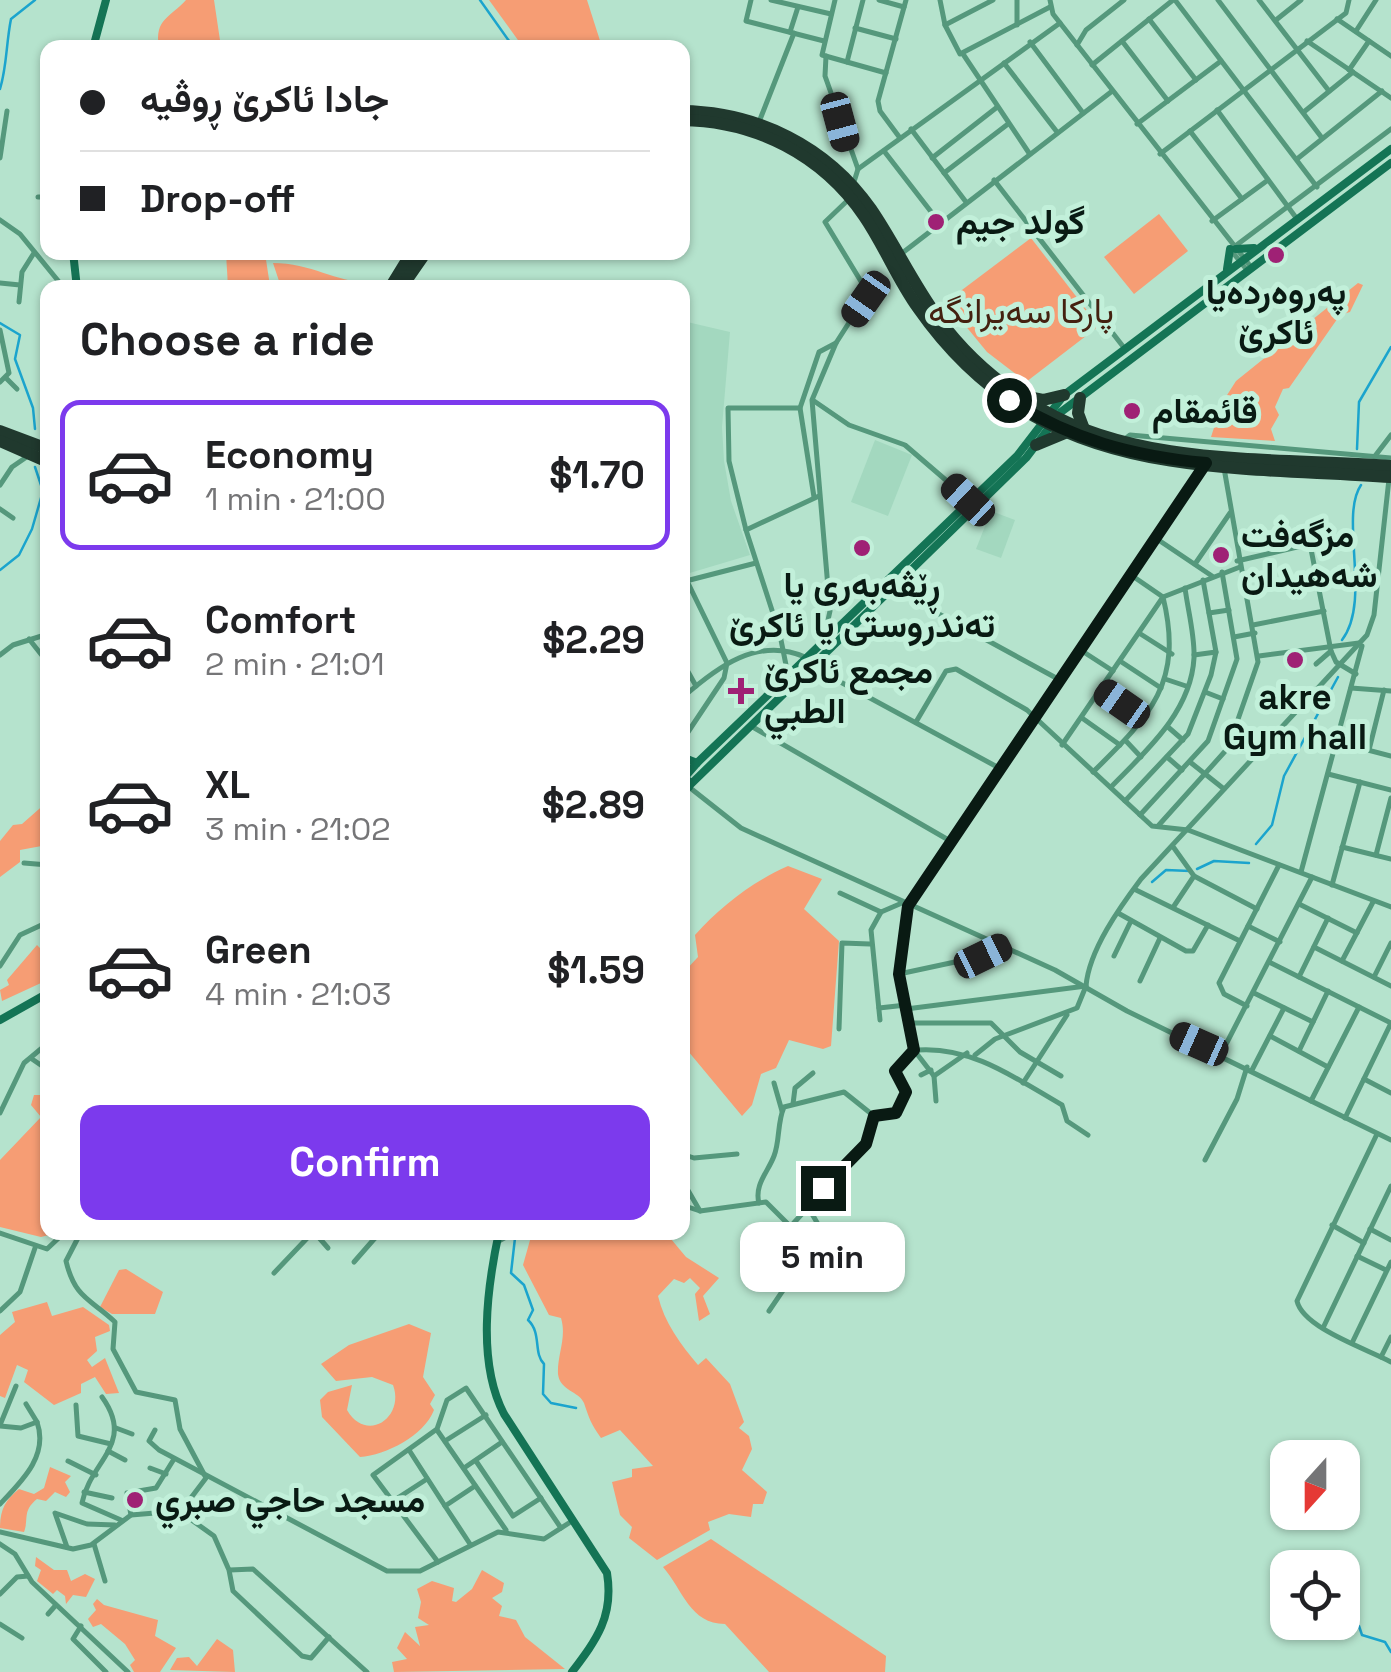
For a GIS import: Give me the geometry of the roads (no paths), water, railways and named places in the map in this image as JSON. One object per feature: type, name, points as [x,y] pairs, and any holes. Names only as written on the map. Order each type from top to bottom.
[{"type":"highway","points":[[690,111],[726,113],[759,122],[790,136],[830,166],[958,343],[1046,419],[1123,441],[1250,452],[1365,469]]},
{"type":"highway","points":[[690,121],[732,125],[785,144],[851,192],[941,339],[960,360],[1067,433],[1137,455],[1206,463],[1387,471]]},
{"type":"highway","points":[[1020,394],[1044,400],[1064,395]]},
{"type":"highway","points":[[1080,398],[1078,413],[1084,429]]},
{"type":"highway","points":[[1035,440],[1046,419]]},
{"type":"highway","points":[[0,432],[40,446]]},
{"type":"highway","points":[[1035,440],[1067,433]]},
{"type":"highway","points":[[5,442],[40,447]]},
{"type":"street","points":[[95,40],[106,0]]},
{"type":"street","points":[[751,0],[746,21],[824,41]]},
{"type":"street","points":[[771,0],[831,14]]},
{"type":"street","points":[[835,0],[821,51],[826,56],[886,74]]},
{"type":"street","points":[[846,62],[862,0]]},
{"type":"street","points":[[878,0],[905,4],[878,107],[900,138]]},
{"type":"street","points":[[940,0],[956,51],[963,54],[1030,153]]},
{"type":"street","points":[[976,0],[977,8]]},
{"type":"street","points":[[945,25],[992,0]]},
{"type":"street","points":[[1016,0],[1017,25]]},
{"type":"street","points":[[1077,45],[1086,30],[1124,0]]},
{"type":"street","points":[[1218,0],[1322,138]]},
{"type":"street","points":[[1259,0],[1329,91]]},
{"type":"street","points":[[1274,21],[1301,0]]},
{"type":"street","points":[[1356,31],[1376,0]]},
{"type":"street","points":[[1092,65],[1178,1],[1317,187]]},
{"type":"street","points":[[1160,154],[1338,19],[1352,2]]},
{"type":"street","points":[[963,54],[1050,4],[1111,92],[1249,269]]},
{"type":"street","points":[[759,122],[798,6]]},
{"type":"street","points":[[1149,19],[1196,80]]},
{"type":"street","points":[[1338,19],[1390,53]]},
{"type":"street","points":[[830,166],[858,168],[1060,23]]},
{"type":"street","points":[[855,28],[896,38]]},
{"type":"street","points":[[1307,41],[1391,98]]},
{"type":"street","points":[[1304,112],[1351,71],[1369,41]]},
{"type":"street","points":[[1030,42],[1084,112]]},
{"type":"street","points":[[1122,42],[1168,102]]},
{"type":"street","points":[[816,497],[812,400],[836,343],[868,293],[825,222],[851,192],[858,168],[826,76],[826,56]]},
{"type":"street","points":[[1137,124],[1221,61]]},
{"type":"street","points":[[1003,62],[1057,132]]},
{"type":"street","points":[[898,256],[1111,92]]},
{"type":"street","points":[[1297,160],[1382,92]]},
{"type":"street","points":[[932,158],[996,108]]},
{"type":"street","points":[[1217,110],[1297,219]]},
{"type":"street","points":[[0,158],[7,111]]},
{"type":"street","points":[[944,173],[1008,124]]},
{"type":"street","points":[[1226,272],[1234,248],[1391,129]]},
{"type":"street","points":[[911,130],[966,202]]},
{"type":"street","points":[[1190,131],[1242,200]]},
{"type":"street","points":[[690,781],[750,725],[824,638],[925,548],[1035,440],[1064,395],[1391,150]]},
{"type":"street","points":[[884,151],[939,222]]},
{"type":"street","points":[[1046,419],[1080,398],[1391,162]]},
{"type":"street","points":[[994,180],[1125,349]]},
{"type":"street","points":[[1212,221],[1268,180]]},
{"type":"street","points":[[1344,183],[1351,192]]},
{"type":"street","points":[[0,220],[20,234],[40,260]]},
{"type":"street","points":[[1234,248],[1263,244]]},
{"type":"street","points":[[19,302],[24,266],[34,252]]},
{"type":"street","points":[[40,260],[55,280]]},
{"type":"street","points":[[7,274],[3,284],[20,285]]},
{"type":"street","points":[[0,330],[9,366],[4,381],[17,389]]},
{"type":"street","points":[[1146,334],[1152,342]]},
{"type":"street","points":[[824,638],[830,611],[800,408],[819,352],[836,343]]},
{"type":"street","points":[[812,400],[849,426],[894,438],[920,454],[968,500]]},
{"type":"street","points":[[791,678],[728,462],[728,408],[800,408]]},
{"type":"street","points":[[1301,873],[1362,643],[1374,614],[1391,435]]},
{"type":"street","points":[[690,774],[696,762],[791,678],[811,666],[891,588],[968,500],[1035,440]]},
{"type":"street","points":[[5,442],[12,467]]},
{"type":"street","points":[[0,485],[3,474],[40,448]]},
{"type":"street","points":[[1250,452],[1387,471]]},
{"type":"street","points":[[936,1102],[932,1073],[915,1050],[899,974],[905,904],[952,842],[1058,678],[1206,463]]},
{"type":"street","points":[[1157,828],[1228,748],[1259,656],[1238,564],[1223,464]]},
{"type":"street","points":[[1365,469],[1387,471]]},
{"type":"street","points":[[746,530],[816,497]]},
{"type":"street","points":[[0,509],[13,518]]},
{"type":"street","points":[[1195,564],[1230,513]]},
{"type":"street","points":[[1157,539],[1212,576]]},
{"type":"street","points":[[1062,745],[1163,598],[1238,564],[1309,543],[1331,648],[1340,666],[1356,674]]},
{"type":"street","points":[[690,580],[756,562]]},
{"type":"street","points":[[1140,815],[1208,742],[1224,699],[1237,659],[1222,572]]},
{"type":"street","points":[[1092,772],[1144,720],[1162,688],[1172,654],[1163,598],[1131,575]]},
{"type":"street","points":[[1246,592],[1317,577]]},
{"type":"street","points":[[1125,802],[1183,740],[1204,692],[1216,652],[1204,580]]},
{"type":"street","points":[[690,587],[727,663],[724,678],[690,729]]},
{"type":"street","points":[[891,588],[1058,678]]},
{"type":"street","points":[[1111,788],[1168,727],[1186,686],[1194,655],[1185,588]]},
{"type":"street","points":[[1209,613],[1229,610]]},
{"type":"street","points":[[830,611],[844,620]]},
{"type":"street","points":[[1234,636],[1324,611]]},
{"type":"street","points":[[1139,633],[1172,654]]},
{"type":"street","points":[[0,655],[40,637]]},
{"type":"street","points":[[30,640],[40,653]]},
{"type":"street","points":[[1259,656],[1362,643]]},
{"type":"street","points":[[921,1075],[971,1054],[1003,1035],[1080,1004],[1090,967],[1134,889],[1362,643]]},
{"type":"street","points":[[690,691],[745,654],[784,648],[805,657]]},
{"type":"street","points":[[1316,664],[1331,648]]},
{"type":"street","points":[[1079,649],[1113,671]]},
{"type":"street","points":[[1194,655],[1216,652]]},
{"type":"street","points":[[1120,661],[1162,688]]},
{"type":"street","points":[[811,666],[1001,769]]},
{"type":"street","points":[[916,722],[951,668],[1027,710],[1157,828],[1188,830],[1391,907]]},
{"type":"street","points":[[1165,678],[1186,686]]},
{"type":"street","points":[[690,679],[696,686]]},
{"type":"street","points":[[1352,688],[1388,691],[1368,750]]},
{"type":"street","points":[[1101,689],[1144,720]]},
{"type":"street","points":[[1204,692],[1224,699]]},
{"type":"street","points":[[1082,718],[1141,756]]},
{"type":"street","points":[[750,725],[952,842]]},
{"type":"street","points":[[1168,727],[1183,740]]},
{"type":"street","points":[[1337,742],[1391,756]]},
{"type":"street","points":[[1167,757],[1182,770]]},
{"type":"street","points":[[690,759],[696,762]]},
{"type":"street","points":[[1190,762],[1224,788]]},
{"type":"street","points":[[1328,774],[1391,790]]},
{"type":"street","points":[[1332,884],[1360,782]]},
{"type":"street","points":[[690,791],[740,828],[1086,986],[1391,1140]]},
{"type":"street","points":[[1376,855],[1388,824],[1391,798]]},
{"type":"street","points":[[1342,846],[1391,859]]},
{"type":"street","points":[[1174,847],[1194,876],[1257,909]]},
{"type":"street","points":[[24,863],[40,864]]},
{"type":"street","points":[[1246,1006],[1220,989],[1279,864]]},
{"type":"street","points":[[1174,906],[1194,876]]},
{"type":"street","points":[[1221,1054],[1312,877]]},
{"type":"street","points":[[1134,889],[1240,941]]},
{"type":"street","points":[[840,893],[881,912],[905,904]]},
{"type":"street","points":[[1342,961],[1374,900]]},
{"type":"street","points":[[1299,904],[1357,933]]},
{"type":"street","points":[[880,1020],[870,944],[881,912]]},
{"type":"street","points":[[1118,912],[1160,938],[1193,951],[1208,925]]},
{"type":"street","points":[[1299,976],[1328,918]]},
{"type":"street","points":[[1114,956],[1130,922]]},
{"type":"street","points":[[0,966],[20,936],[40,926]]},
{"type":"street","points":[[1248,926],[1280,942]]},
{"type":"street","points":[[1140,981],[1160,938]]},
{"type":"street","points":[[1374,977],[1391,942]]},
{"type":"street","points":[[839,1029],[842,943],[870,944]]},
{"type":"street","points":[[899,974],[983,956],[1001,947]]},
{"type":"street","points":[[1314,947],[1391,986]]},
{"type":"street","points":[[1270,962],[1391,1023],[1345,1118]]},
{"type":"street","points":[[878,1008],[1086,986]]},
{"type":"street","points":[[1299,1051],[1328,991]]},
{"type":"street","points":[[1254,992],[1313,1022]]},
{"type":"street","points":[[0,1020],[40,998]]},
{"type":"street","points":[[1311,1101],[1359,1007]]},
{"type":"street","points":[[1205,1160],[1284,1008]]},
{"type":"street","points":[[1023,1083],[1068,1012]]},
{"type":"street","points":[[909,1023],[985,1021],[1061,1076]]},
{"type":"street","points":[[1270,1036],[1328,1067]]},
{"type":"street","points":[[0,1113],[29,1057],[40,1049]]},
{"type":"street","points":[[874,1116],[900,1110],[905,1088],[895,1068],[915,1050],[971,1054],[1062,1105],[1067,1121],[1088,1134]]},
{"type":"street","points":[[29,1057],[40,1065]]},
{"type":"street","points":[[793,1104],[795,1088],[814,1073]]},
{"type":"street","points":[[1364,1078],[1391,1093]]},
{"type":"street","points":[[759,1203],[757,1190],[776,1152],[782,1110],[774,1084]]},
{"type":"street","points":[[782,1110],[844,1092],[874,1116]]},
{"type":"street","points":[[782,1236],[866,1144],[874,1116]]},
{"type":"street","points":[[1377,1134],[1297,1296],[1300,1311],[1323,1328],[1391,1362]]},
{"type":"street","points":[[690,1157],[736,1154]]},
{"type":"street","points":[[1323,1328],[1391,1186]]},
{"type":"street","points":[[690,1194],[700,1211]]},
{"type":"street","points":[[690,1208],[700,1211],[772,1204],[814,1250]]},
{"type":"street","points":[[768,1311],[826,1236],[808,1208]]},
{"type":"street","points":[[1332,1225],[1364,1243]]},
{"type":"street","points":[[1370,1230],[1391,1240]]},
{"type":"street","points":[[0,1233],[35,1248],[49,1249],[57,1240]]},
{"type":"street","points":[[77,1240],[66,1261],[84,1301],[115,1322],[113,1349],[136,1392],[175,1400],[184,1438],[206,1478]]},
{"type":"street","points":[[274,1273],[306,1240]]},
{"type":"street","points":[[321,1240],[328,1248]]},
{"type":"street","points":[[354,1262],[373,1240]]},
{"type":"street","points":[[498,1240],[490,1287],[489,1366],[496,1400],[604,1566],[610,1603],[602,1629],[572,1672]]},
{"type":"street","points":[[0,1311],[20,1292],[35,1248]]},
{"type":"street","points":[[1357,1256],[1387,1270]]},
{"type":"street","points":[[1352,1343],[1391,1262]]},
{"type":"street","points":[[1382,1357],[1391,1337]]},
{"type":"street","points":[[16,1386],[0,1425],[20,1428],[38,1422]]},
{"type":"street","points":[[438,1562],[373,1475],[436,1429],[447,1400],[466,1388],[560,1528]]},
{"type":"street","points":[[102,1397],[116,1428],[96,1476],[84,1492],[83,1505],[118,1523]]},
{"type":"street","points":[[445,1441],[485,1413],[496,1400]]},
{"type":"street","points":[[0,1504],[22,1482],[37,1457],[41,1432],[26,1404]]},
{"type":"street","points":[[76,1406],[78,1436],[99,1439],[125,1460]]},
{"type":"street","points":[[116,1428],[132,1434]]},
{"type":"street","points":[[99,1429],[99,1439]]},
{"type":"street","points":[[436,1429],[506,1530],[539,1541],[574,1519]]},
{"type":"street","points":[[155,1430],[150,1443],[206,1478],[376,1568],[410,1573],[506,1530]]},
{"type":"street","points":[[464,1468],[502,1442]]},
{"type":"street","points":[[409,1450],[470,1544]]},
{"type":"street","points":[[131,1515],[128,1493],[156,1488],[175,1458]]},
{"type":"street","points":[[68,1461],[96,1476]]},
{"type":"street","points":[[476,1461],[513,1516],[540,1498]]},
{"type":"street","points":[[150,1468],[166,1474]]},
{"type":"street","points":[[180,1512],[206,1478]]},
{"type":"street","points":[[393,1501],[427,1479]]},
{"type":"street","points":[[446,1506],[475,1486]]},
{"type":"street","points":[[84,1492],[112,1498]]},
{"type":"street","points":[[0,1532],[68,1548],[94,1544],[131,1515],[180,1512],[210,1532],[230,1570],[232,1591],[306,1659],[329,1637]]},
{"type":"street","points":[[68,1548],[55,1513],[86,1524],[118,1523]]},
{"type":"street","points":[[0,1544],[20,1558],[28,1576],[128,1672]]},
{"type":"street","points":[[94,1544],[106,1581]]},
{"type":"street","points":[[230,1570],[253,1569],[367,1672]]},
{"type":"street","points":[[0,1594],[17,1577],[28,1576]]},
{"type":"street","points":[[48,1614],[56,1605]]},
{"type":"street","points":[[0,1624],[22,1638]]},
{"type":"street","points":[[81,1626],[73,1639],[106,1672]]},
{"type":"waterway","points":[[0,89],[11,19],[35,0]]},
{"type":"waterway","points":[[480,0],[508,40]]},
{"type":"waterway","points":[[0,323],[20,335],[15,359],[33,408],[35,429]]},
{"type":"waterway","points":[[1357,449],[1359,402],[1391,347]]},
{"type":"waterway","points":[[35,467],[40,482]]},
{"type":"waterway","points":[[1342,640],[1355,604],[1353,517],[1361,485]]},
{"type":"waterway","points":[[0,570],[19,555],[40,501]]},
{"type":"waterway","points":[[1256,844],[1272,825],[1284,776],[1338,677]]},
{"type":"waterway","points":[[1197,869],[1214,861],[1249,863]]},
{"type":"waterway","points":[[1152,882],[1166,870],[1190,871]]},
{"type":"waterway","points":[[515,1240],[511,1273],[524,1285],[533,1310],[528,1320],[544,1364],[543,1394],[551,1403],[576,1408]]},
{"type":"waterway","points":[[1360,1629],[1362,1635],[1385,1642],[1391,1652]]},
{"type":"place","name":"گولد جیم","points":[[936,222]]},
{"type":"place","name":"پەروەردەیا ئاكرێ","points":[[1276,255]]},
{"type":"place","name":"قائمقام","points":[[1132,411]]},
{"type":"place","name":"ڕێڤەبەری یا تەندروستی یا ئاکرێ","points":[[862,548]]},
{"type":"place","name":"مزگەفت شه‌هيدان","points":[[1221,555]]},
{"type":"place","name":"akre Gym hall","points":[[1295,660]]},
{"type":"place","name":"مجمع ئاکرێ الطبي","points":[[741,691]]},
{"type":"place","name":"مسجد حاجي صبري","points":[[135,1500]]},
{"type":"park label","name":"پارکا سەیرانگه","points":[[1021,311]]}]
